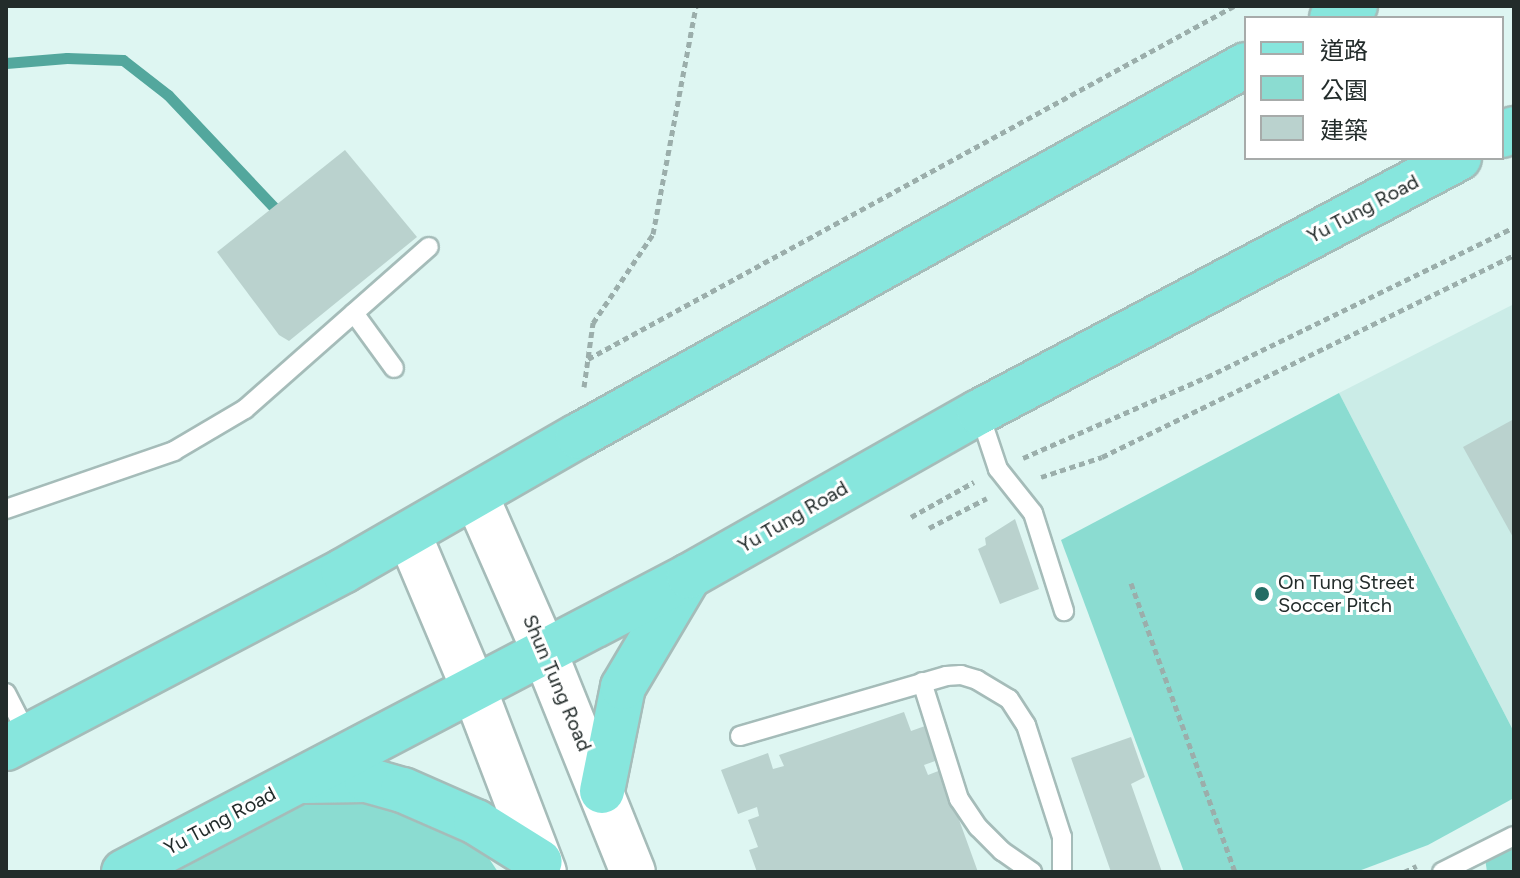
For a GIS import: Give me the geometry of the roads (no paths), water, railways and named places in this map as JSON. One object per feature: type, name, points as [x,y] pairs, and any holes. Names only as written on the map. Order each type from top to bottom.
[{"type":"main road","points":[[1336,16],[1355,6]]},
{"type":"main road","points":[[17,742],[409,535],[578,436],[1244,66]]},
{"type":"main road","name":"Yu Tung Road","points":[[124,872],[689,576],[979,412],[1455,160]]},
{"type":"main road","name":"Shun Tung Road","points":[[476,496],[544,651],[633,872]]},
{"type":"main road","points":[[409,535],[474,689],[542,867]]},
{"type":"main road","points":[[602,791],[623,687],[689,576]]},
{"type":"main road","points":[[293,781],[367,780],[403,790],[476,822],[542,867]]},
{"type":"lane","points":[[6,509],[174,451],[245,409],[429,247]]},
{"type":"lane","points":[[354,313],[394,368]]},
{"type":"lane","points":[[979,412],[998,469],[1033,513],[1064,611]]},
{"type":"lane","points":[[740,736],[922,682],[961,675],[997,689],[1009,699],[1026,725],[1062,837],[1062,872]]},
{"type":"lane","points":[[922,682],[959,799],[978,827],[1002,851],[1032,872]]},
{"type":"lane","points":[[6,693],[17,742]]},
{"type":"lane","points":[[1442,872],[1514,836]]},
{"type":"waterway","points":[[6,63],[67,58],[123,60],[168,95],[281,215]]},
{"type":"place","name":"On Tung Street Soccer Pitch","points":[[1262,594]]}]
